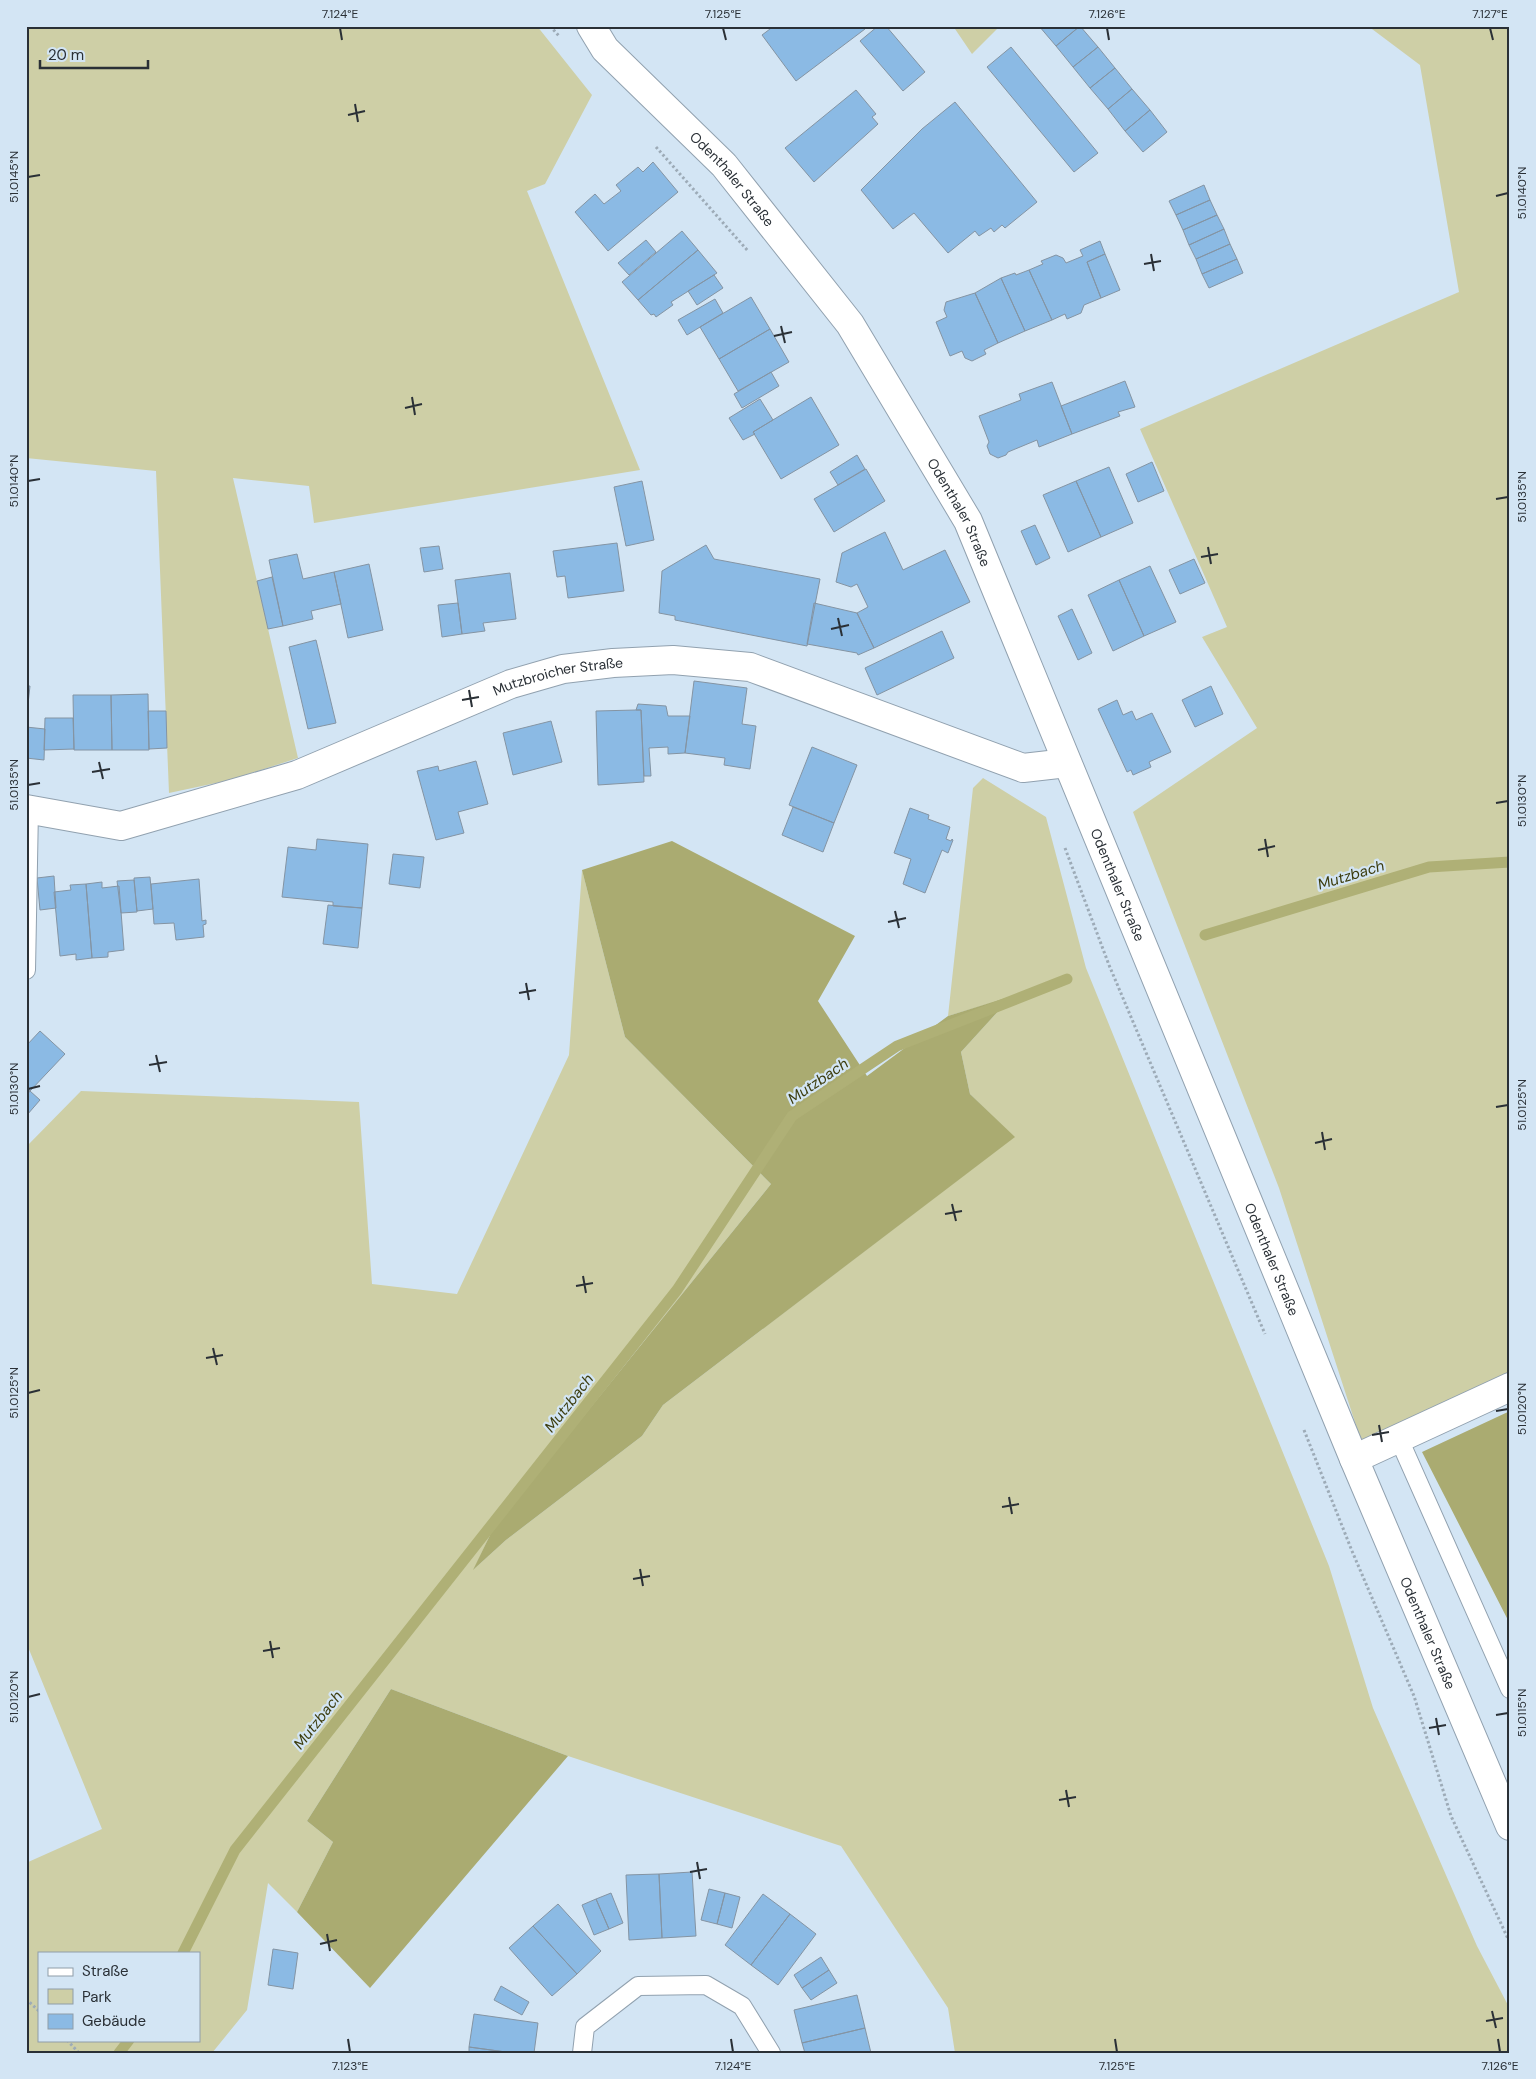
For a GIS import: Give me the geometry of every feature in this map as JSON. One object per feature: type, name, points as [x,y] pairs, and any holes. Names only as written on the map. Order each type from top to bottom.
[{"type":"main road","name":"Odenthaler Straße","points":[[590,26],[605,49],[724,164],[850,324],[968,521],[1354,1459],[1510,1826]]},
{"type":"main road","name":"Mutzbroicher Straße","points":[[28,809],[121,826],[297,775],[511,684],[563,669],[613,663],[673,660],[750,668],[1023,768],[1067,763]]},
{"type":"main road","points":[[1354,1459],[1510,1387]]},
{"type":"lane","points":[[26,970],[28,809]]},
{"type":"lane","points":[[1399,1439],[1510,1689]]},
{"type":"lane","points":[[582,2053],[585,2027],[638,1986],[706,1985],[742,2006],[771,2053]]},
{"type":"path","points":[[550,26],[563,41]]},
{"type":"path","points":[[652,143],[748,252]]},
{"type":"path","points":[[1064,846],[1109,965],[1268,1341]]},
{"type":"path","points":[[1301,1423],[1352,1551],[1414,1696],[1451,1816],[1510,1943]]},
{"type":"path","points":[[26,1998],[38,2010]]},
{"type":"path","points":[[69,2042],[79,2053]]},
{"type":"green space","points":[[26,26],[537,26],[592,95],[545,184],[527,191],[640,470],[314,523],[309,486],[233,478],[298,758],[230,780],[169,793],[156,471],[26,458]]},
{"type":"green space","points":[[953,26],[1000,26],[972,54]]},
{"type":"green space","points":[[1368,26],[1510,26],[1510,1381],[1363,1447],[1279,1188],[1133,812],[1257,728],[1202,637],[1227,627],[1140,429],[1459,292],[1420,65]]},
{"type":"green space","points":[[983,778],[1046,817],[1086,968],[1329,1566],[1373,1708],[1477,1946],[1510,2009],[1510,2053],[955,2053],[948,2008],[841,1846],[568,1756],[391,1689],[307,1821],[333,1842],[297,1912],[268,1883],[247,2010],[212,2053],[26,2053],[26,1863],[102,1829],[26,1642],[26,1147],[81,1091],[359,1102],[372,1284],[457,1294],[569,1055],[582,870],[625,1037],[771,1184],[494,1527],[474,1569],[506,1540],[642,1436],[663,1405],[1014,1137],[970,1094],[961,1052],[1011,997],[948,1016],[973,788]]},
{"type":"green space","points":[[672,841],[855,936],[818,1001],[867,1076],[948,1016],[1012,996],[961,1052],[970,1094],[1015,1137],[663,1405],[642,1436],[506,1540],[473,1570],[494,1527],[771,1184],[625,1037],[582,870]]},
{"type":"green space","points":[[1510,1411],[1510,1624],[1422,1452]]},
{"type":"green space","points":[[391,1689],[568,1756],[370,1988],[297,1912],[333,1842],[307,1821]]},
{"type":"building","points":[[774,26],[831,26],[833,29],[837,26],[863,26],[865,29],[796,81],[762,35]]},
{"type":"building","points":[[878,26],[886,26],[925,72],[903,91],[860,41]]},
{"type":"building","points":[[1039,26],[1080,26],[1056,46]]},
{"type":"building","points":[[1080,26],[1098,47],[1073,67],[1056,46]]},
{"type":"building","points":[[1011,47],[1098,153],[1074,172],[987,67]]},
{"type":"building","points":[[1098,47],[1115,68],[1090,88],[1073,67]]},
{"type":"building","points":[[1115,68],[1132,89],[1108,109],[1090,88]]},
{"type":"building","points":[[1132,89],[1150,110],[1125,131],[1108,109]]},
{"type":"building","points":[[856,90],[876,114],[872,117],[878,124],[814,182],[785,148]]},
{"type":"building","points":[[955,102],[1037,202],[1005,228],[1002,225],[994,232],[991,228],[979,236],[975,231],[948,253],[914,213],[893,229],[861,190],[922,129]]},
{"type":"building","points":[[1150,110],[1167,132],[1143,152],[1125,131]]},
{"type":"building","points":[[653,162],[678,192],[608,251],[575,212],[595,194],[604,204],[621,191],[616,185],[638,167],[643,172]]},
{"type":"building","points":[[1204,185],[1210,200],[1176,215],[1169,201]]},
{"type":"building","points":[[1210,200],[1217,215],[1183,230],[1176,215]]},
{"type":"building","points":[[1217,215],[1224,229],[1189,245],[1183,230]]},
{"type":"building","points":[[1224,229],[1230,244],[1196,259],[1189,245]]},
{"type":"building","points":[[682,231],[698,250],[638,300],[622,282]]},
{"type":"building","points":[[646,240],[656,252],[629,275],[618,263]]},
{"type":"building","points":[[1100,241],[1105,254],[1087,262],[1101,298],[1084,305],[1081,313],[1067,319],[1065,314],[1052,320],[1029,270],[1043,264],[1041,261],[1056,255],[1063,258],[1066,263],[1083,256],[1080,250]]},
{"type":"building","points":[[1230,244],[1237,259],[1202,274],[1196,259]]},
{"type":"building","points":[[698,250],[717,273],[671,302],[673,305],[656,317],[654,314],[651,315],[638,300]]},
{"type":"building","points":[[1105,254],[1120,290],[1101,298],[1087,262]]},
{"type":"building","points":[[1237,259],[1243,273],[1209,288],[1202,274]]},
{"type":"building","points":[[1029,270],[1052,320],[1025,331],[1001,278]]},
{"type":"building","points":[[714,275],[723,288],[697,305],[688,291]]},
{"type":"building","points":[[1001,278],[1025,331],[998,343],[975,293]]},
{"type":"building","points":[[975,293],[998,343],[984,350],[986,354],[972,361],[965,358],[962,351],[950,356],[936,322],[947,317],[944,310],[946,302]]},
{"type":"building","points":[[751,297],[770,329],[719,359],[700,327]]},
{"type":"building","points":[[715,299],[723,313],[687,335],[678,320]]},
{"type":"building","points":[[770,329],[789,362],[738,391],[719,359]]},
{"type":"building","points":[[771,372],[779,386],[742,408],[734,394]]},
{"type":"building","points":[[1125,381],[1135,407],[1118,412],[1120,416],[1072,434],[1061,406]]},
{"type":"building","points":[[1052,382],[1072,434],[1039,447],[1037,440],[998,458],[990,454],[987,446],[989,442],[979,416],[1021,400],[1019,394]]},
{"type":"building","points":[[811,397],[839,445],[781,479],[753,432]]},
{"type":"building","points":[[760,399],[773,420],[753,432],[755,434],[743,440],[729,418]]},
{"type":"building","points":[[857,455],[865,469],[838,485],[830,472]]},
{"type":"building","points":[[1152,462],[1164,491],[1138,502],[1126,474]]},
{"type":"building","points":[[1109,467],[1133,523],[1101,537],[1076,481]]},
{"type":"building","points":[[866,469],[885,501],[834,532],[814,499]]},
{"type":"building","points":[[642,481],[654,540],[626,546],[614,487]]},
{"type":"building","points":[[1076,481],[1101,537],[1068,552],[1043,495]]},
{"type":"building","points":[[1035,525],[1050,558],[1036,565],[1021,531]]},
{"type":"building","points":[[885,532],[903,570],[945,550],[970,602],[874,648],[857,613],[868,607],[857,584],[851,587],[836,582],[842,553]]},
{"type":"building","points":[[617,543],[624,591],[568,598],[565,576],[557,577],[553,551]]},
{"type":"building","points":[[706,545],[714,559],[820,579],[807,646],[675,620],[675,616],[659,613],[662,571]]},
{"type":"building","points":[[439,546],[443,569],[424,572],[420,548]]},
{"type":"building","points":[[297,554],[303,579],[334,572],[341,604],[311,611],[313,619],[283,626],[269,560]]},
{"type":"building","points":[[1194,559],[1205,583],[1180,594],[1169,570]]},
{"type":"building","points":[[369,564],[383,630],[348,638],[334,572]]},
{"type":"building","points":[[1150,566],[1176,622],[1144,636],[1119,580]]},
{"type":"building","points":[[510,573],[516,619],[483,623],[485,631],[462,634],[455,580]]},
{"type":"building","points":[[272,577],[283,626],[268,629],[257,581]]},
{"type":"building","points":[[1119,580],[1144,636],[1113,651],[1088,595]]},
{"type":"building","points":[[458,603],[462,634],[442,637],[438,605]]},
{"type":"building","points":[[814,603],[857,613],[874,648],[858,655],[857,653],[807,644]]},
{"type":"building","points":[[1072,609],[1092,653],[1078,660],[1058,616]]},
{"type":"building","points":[[942,631],[954,658],[877,695],[865,668]]},
{"type":"building","points":[[316,640],[336,723],[308,729],[289,647]]},
{"type":"building","points":[[694,681],[747,688],[742,724],[756,726],[750,769],[724,765],[725,758],[685,753]]},
{"type":"building","points":[[26,686],[30,686],[26,722]]},
{"type":"building","points":[[1211,686],[1223,714],[1195,727],[1182,700]]},
{"type":"building","points":[[148,694],[149,750],[112,750],[111,695]]},
{"type":"building","points":[[73,695],[111,695],[112,750],[74,750]]},
{"type":"building","points":[[1117,700],[1123,715],[1132,711],[1136,720],[1152,713],[1171,752],[1149,762],[1151,767],[1133,775],[1131,770],[1127,772],[1098,709]]},
{"type":"building","points":[[638,704],[666,706],[668,716],[690,716],[685,753],[668,754],[668,747],[649,748],[651,776],[644,776],[641,710],[636,710]]},
{"type":"building","points":[[641,710],[644,782],[598,785],[596,711]]},
{"type":"building","points":[[148,711],[166,711],[167,748],[149,749]]},
{"type":"building","points":[[45,718],[73,718],[74,749],[44,750]]},
{"type":"building","points":[[551,721],[562,762],[513,775],[503,733]]},
{"type":"building","points":[[26,727],[45,729],[44,760],[26,758]]},
{"type":"building","points":[[812,747],[857,765],[834,823],[789,805]]},
{"type":"building","points":[[476,761],[488,804],[458,812],[464,833],[436,840],[417,771],[438,766],[439,771]]},
{"type":"building","points":[[793,807],[834,823],[823,852],[782,835]]},
{"type":"building","points":[[910,808],[929,815],[928,819],[950,827],[946,839],[953,840],[948,853],[942,850],[925,893],[903,884],[911,859],[894,853]]},
{"type":"building","points":[[317,839],[368,844],[362,908],[333,906],[333,902],[282,897],[288,847],[316,850]]},
{"type":"building","points":[[393,854],[424,857],[420,888],[389,884]]},
{"type":"building","points":[[54,876],[56,908],[40,910],[37,878]]},
{"type":"building","points":[[150,877],[153,909],[137,911],[134,878]]},
{"type":"building","points":[[199,879],[202,921],[206,920],[206,924],[203,925],[204,937],[176,940],[174,923],[154,924],[151,884]]},
{"type":"building","points":[[134,880],[137,912],[121,913],[117,881]]},
{"type":"building","points":[[102,882],[102,888],[119,886],[124,950],[108,952],[108,957],[92,958],[86,884]]},
{"type":"building","points":[[86,884],[92,958],[76,960],[76,954],[60,956],[54,892],[71,890],[70,885]]},
{"type":"building","points":[[328,905],[362,908],[358,948],[323,944]]},
{"type":"building","points":[[40,1031],[65,1054],[30,1091],[26,1088],[26,1046]]},
{"type":"building","points":[[30,1091],[40,1100],[27,1115],[26,1096]]},
{"type":"building","points":[[692,1872],[696,1936],[662,1938],[659,1874]]},
{"type":"building","points":[[659,1874],[662,1938],[629,1940],[626,1875]]},
{"type":"building","points":[[709,1889],[725,1893],[717,1924],[701,1920]]},
{"type":"building","points":[[611,1893],[623,1923],[609,1929],[596,1899]]},
{"type":"building","points":[[725,1893],[740,1897],[732,1928],[717,1924]]},
{"type":"building","points":[[763,1894],[790,1914],[751,1965],[725,1945]]},
{"type":"building","points":[[596,1899],[609,1929],[594,1935],[582,1905]]},
{"type":"building","points":[[558,1904],[601,1951],[577,1974],[533,1926]]},
{"type":"building","points":[[790,1914],[816,1934],[778,1985],[751,1965]]},
{"type":"building","points":[[533,1926],[577,1974],[552,1996],[509,1948]]},
{"type":"building","points":[[273,1949],[298,1953],[293,1989],[268,1985]]},
{"type":"building","points":[[821,1957],[829,1970],[802,1988],[794,1975]]},
{"type":"building","points":[[829,1970],[837,1983],[811,2000],[802,1988]]},
{"type":"building","points":[[501,1986],[529,2002],[522,2015],[494,2000]]},
{"type":"building","points":[[857,1995],[865,2028],[802,2043],[794,2010]]},
{"type":"building","points":[[474,2014],[538,2023],[534,2053],[513,2053],[469,2047]]},
{"type":"building","points":[[865,2028],[871,2053],[805,2053],[802,2043]]},
{"type":"building","points":[[469,2047],[513,2053],[469,2053]]},
{"type":"waterway","name":"Mutzbach","points":[[1205,935],[1429,867],[1510,862]]},
{"type":"waterway","name":"Mutzbach","points":[[184,1952],[235,1850],[677,1290],[792,1116],[897,1046],[1067,979]]},
{"type":"waterway","name":"Mutzbach","points":[[119,2053],[127,2042]]}]
